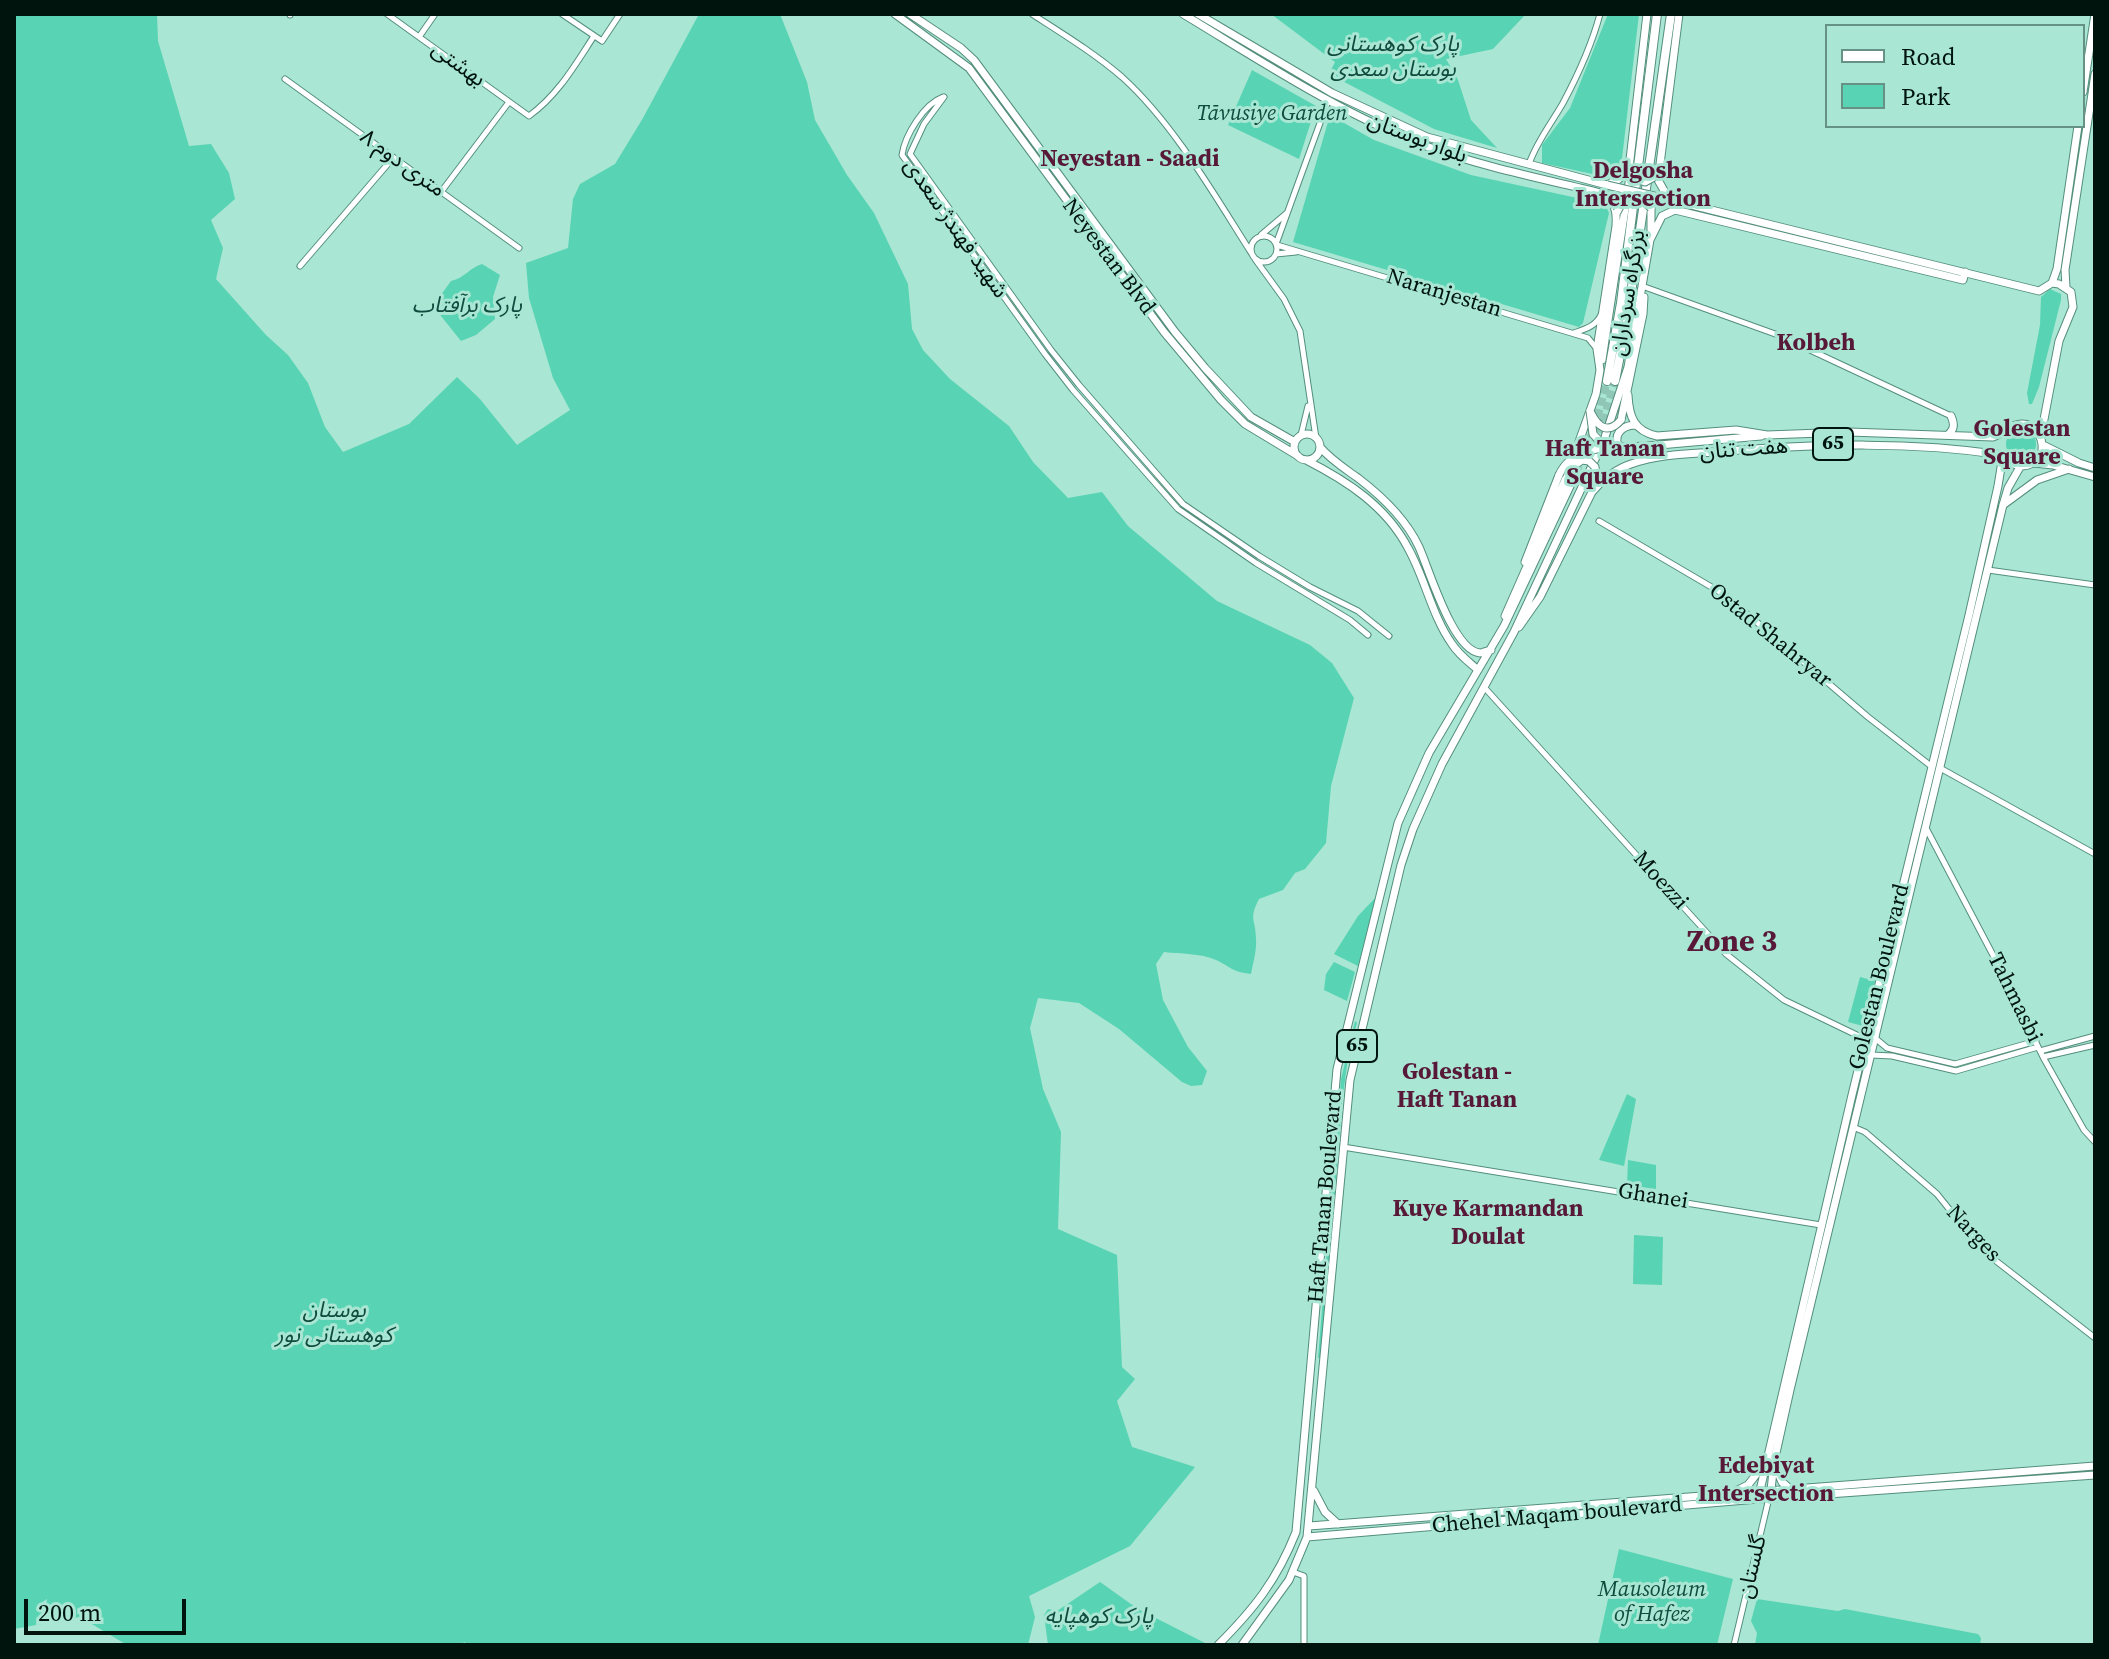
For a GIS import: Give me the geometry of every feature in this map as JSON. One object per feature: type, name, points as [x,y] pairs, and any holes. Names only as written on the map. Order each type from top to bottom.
[{"type":"highway","name":"بزرگراه سرداران","points":[[1657,14],[1611,381],[1628,314],[1671,14]]},
{"type":"main road","name":"Neyestan Blvd","points":[[895,14],[969,68],[1164,332],[1221,400],[1245,424],[1336,475],[1367,497],[1392,523],[1409,548],[1446,635],[1478,670]]},
{"type":"main road","name":"Neyestan Blvd","points":[[910,14],[974,60],[1175,332],[1228,394],[1251,417],[1298,439]]},
{"type":"main road","name":"بلوار بوستان","points":[[1183,14],[1377,125],[1474,161],[1605,194],[1617,212]]},
{"type":"main road","name":"بلوار بوستان","points":[[1198,14],[1250,50]]},
{"type":"main road","points":[[1647,14],[1629,168],[1634,178],[1645,182],[1653,178],[1661,166]]},
{"type":"main road","points":[[1679,14],[1658,180],[1666,194],[1675,201],[1964,276]]},
{"type":"main road","points":[[2085,79],[2095,14]]},
{"type":"main road","points":[[2066,287],[2065,270],[2095,74]]},
{"type":"main road","points":[[1565,479],[1590,411],[1600,370],[1633,156],[1644,126]]},
{"type":"main road","points":[[1650,240],[1662,216],[1675,210],[2039,291],[2052,283],[2057,269],[2078,128]]},
{"type":"main road","name":"بلوار بوستان","points":[[1426,141],[1675,201]]},
{"type":"main road","points":[[1607,185],[1619,179],[1629,168]]},
{"type":"main road","points":[[1590,411],[1598,426],[1612,428],[1621,420],[1628,395],[1643,314],[1642,286],[1650,240],[1651,208],[1635,193],[1624,199],[1617,212],[1597,349],[1600,370]]},
{"type":"main road","points":[[2034,463],[2043,445],[2041,435],[2059,341],[2073,307],[2071,292],[2052,283]]},
{"type":"main road","name":"Haft Tanan Boulevard","points":[[1242,1645],[1277,1600],[1293,1572],[1307,1537],[1351,1067],[1401,865],[1413,829],[1442,764],[1514,632],[1579,490],[1587,482],[1620,396],[1642,286]]},
{"type":"main road","points":[[1627,454],[1619,449],[1616,440],[1618,431],[1626,425],[1635,425],[1629,412],[1628,395]]},
{"type":"main road","points":[[1590,411],[1593,434],[1600,445],[1615,453],[1663,456]]},
{"type":"main road","points":[[1947,436],[1953,430],[1951,416]]},
{"type":"main road","name":"هفت تنان","points":[[1635,425],[1645,433],[1657,436],[1736,430],[1767,435],[1849,432],[1993,437],[2003,434],[2010,427],[2024,424],[2041,435]]},
{"type":"main road","points":[[1318,442],[1314,458],[1302,458],[1294,449],[1298,439],[1309,434],[1318,442],[1329,458],[1386,502],[1405,523],[1417,543],[1451,623],[1460,638],[1479,656],[1477,661],[1467,660]]},
{"type":"main road","name":"65","points":[[1504,626],[1505,614],[1522,576],[1528,550],[1565,479],[1567,462],[1583,452],[1767,435]]},
{"type":"main road","name":"هفت تنان","points":[[1592,492],[1605,478],[1630,464],[1663,456],[1842,444],[1938,447],[2003,455]]},
{"type":"main road","points":[[2043,445],[2095,468]]},
{"type":"main road","points":[[2053,465],[2051,457],[2056,452]]},
{"type":"main road","name":"65","points":[[2003,455],[2007,461],[2020,467]]},
{"type":"main road","name":"Golestan Boulevard","points":[[1950,707],[1965,618],[2003,455]]},
{"type":"main road","points":[[1565,479],[1573,466],[1582,460],[1589,461],[1597,471],[1592,492]]},
{"type":"main road","points":[[2020,467],[2034,463],[2053,465],[2095,477]]},
{"type":"main road","name":"Golestan Boulevard","points":[[1786,1389],[1809,1315],[1950,707],[2003,505],[2020,467]]},
{"type":"main road","points":[[2003,505],[2034,482],[2069,469]]},
{"type":"main road","name":"Haft Tanan Boulevard","points":[[1218,1645],[1245,1619],[1267,1591],[1286,1558],[1296,1532],[1337,1069],[1398,823],[1429,753],[1504,626],[1565,479]]},
{"type":"main road","points":[[1998,486],[2008,488]]},
{"type":"main road","name":"65","points":[[1514,632],[1527,619],[1540,597],[1592,492]]},
{"type":"main road","points":[[1475,651],[1491,650]]},
{"type":"main road","name":"Golestan Boulevard","points":[[1758,1495],[1769,1462],[1800,1314],[1865,1039],[1879,1003],[1919,856],[1936,767]]},
{"type":"main road","points":[[1351,1010],[1365,1013]]},
{"type":"main road","points":[[1800,1314],[1809,1315]]},
{"type":"main road","points":[[1732,1493],[1748,1485],[1769,1462],[1790,1489]]},
{"type":"main road","name":"Golestan Boulevard","points":[[1769,1462],[1770,1494]]},
{"type":"main road","name":"Chehel Maqam boulevard","points":[[1307,1537],[1710,1499],[2046,1474],[2095,1466]]},
{"type":"main road","name":"Chehel Maqam boulevard","points":[[1770,1494],[1790,1489],[2046,1474],[2095,1475]]},
{"type":"main road","points":[[1313,1489],[1325,1512],[1338,1524]]},
{"type":"main road","name":"Chehel Maqam boulevard","points":[[1309,1526],[1710,1499],[1732,1493],[1758,1495]]},
{"type":"main road","points":[[1377,1521],[1378,1531]]},
{"type":"street","name":"بهشتی","points":[[387,14],[529,116],[545,105],[563,83],[594,36]]},
{"type":"street","points":[[419,37],[435,14]]},
{"type":"street","points":[[562,14],[602,41],[620,14]]},
{"type":"street","points":[[1032,14],[1097,56],[1137,92],[1170,132],[1293,313],[1300,331],[1318,442]]},
{"type":"street","points":[[1529,165],[1535,145],[1563,103],[1579,69],[1600,14]]},
{"type":"street","name":"۸ متری دوم","points":[[285,79],[519,248]]},
{"type":"street","name":"شهید فهندژ سعدی","points":[[1368,635],[1350,620],[1256,563],[1178,509],[1093,413],[1036,342],[906,163],[902,155],[903,147],[934,100],[944,97],[924,124],[910,154],[1051,350],[1183,504],[1259,556],[1358,611],[1389,636]]},
{"type":"street","points":[[1268,278],[1270,261],[1276,254],[1276,244],[1330,97]]},
{"type":"street","points":[[441,192],[509,102]]},
{"type":"street","points":[[300,266],[393,158]]},
{"type":"street","points":[[1253,257],[1252,242],[1291,209]]},
{"type":"street","points":[[1238,233],[1270,237],[1276,244]]},
{"type":"street","name":"Naranjestan","points":[[1276,244],[1573,333],[1588,338],[1597,349]]},
{"type":"street","points":[[1276,254],[1301,251]]},
{"type":"street","points":[[1253,257],[1262,262],[1270,261]]},
{"type":"street","points":[[1642,286],[1778,335],[1951,416]]},
{"type":"street","points":[[1573,333],[1588,329],[1598,321],[1603,310]]},
{"type":"street","points":[[1298,439],[1309,401]]},
{"type":"street","name":"Ostad Shahryar","points":[[1599,521],[1725,595],[1868,717],[1936,767],[2095,854]]},
{"type":"street","points":[[1988,570],[2095,585]]},
{"type":"street","name":"Moezzi","points":[[1484,687],[1726,954],[1784,1000],[1865,1039]]},
{"type":"street","name":"Tahmasbi","points":[[1925,827],[2039,1049],[2084,1130],[2095,1142]]},
{"type":"street","points":[[1919,856],[1937,852]]},
{"type":"street","points":[[1871,1055],[1893,1053],[1956,1071],[2095,1036]]},
{"type":"street","points":[[1875,1038],[1893,1053]]},
{"type":"street","points":[[2039,1049],[2095,1045]]},
{"type":"street","name":"Narges","points":[[1853,1127],[1865,1132],[1937,1194],[1982,1250],[2095,1338]]},
{"type":"street","name":"Ghanei","points":[[1343,1147],[1821,1225]]},
{"type":"street","name":"گلستان","points":[[1734,1645],[1770,1494]]},
{"type":"street","points":[[1293,1572],[1304,1576],[1304,1645]]},
{"type":"green space","name":"بوستان کوهستانی نور","points":[[14,14],[157,14],[158,41],[189,146],[211,144],[229,173],[235,199],[211,220],[223,248],[216,279],[288,355],[308,383],[325,427],[343,452],[409,424],[457,377],[480,399],[517,445],[570,410],[553,378],[529,298],[526,263],[568,248],[573,199],[580,184],[615,164],[699,14],[780,14],[807,82],[815,120],[847,175],[874,213],[908,284],[912,329],[923,350],[950,379],[1009,426],[1033,462],[1068,498],[1102,492],[1128,526],[1217,601],[1310,645],[1332,663],[1354,698],[1331,786],[1326,843],[1305,869],[1295,873],[1283,890],[1259,899],[1253,916],[1256,943],[1251,974],[1236,971],[1210,958],[1190,954],[1164,952],[1156,964],[1163,1000],[1188,1047],[1207,1071],[1202,1085],[1191,1086],[1182,1082],[1119,1029],[1079,1003],[1038,998],[1030,1028],[1043,1089],[1061,1132],[1058,1229],[1117,1255],[1122,1367],[1135,1379],[1117,1401],[1132,1447],[1195,1467],[1130,1546],[1029,1596],[1035,1617],[1028,1645],[469,1645],[464,1642],[462,1645],[127,1645],[80,1617],[14,1629]]},
{"type":"green space","name":"پارک کوهستانی بوستان سعدی","points":[[1271,14],[1526,14],[1493,49],[1446,59],[1458,80],[1471,120],[1497,148],[1434,129],[1329,74],[1335,62]]},
{"type":"green space","points":[[1608,14],[1639,14],[1621,167],[1606,177],[1542,163],[1542,145],[1570,108]]},
{"type":"green space","name":"Tāvusiye Garden","points":[[1252,70],[1316,106],[1299,159],[1228,125]]},
{"type":"green space","points":[[1330,115],[1374,140],[1471,175],[1605,204],[1609,213],[1583,323],[1579,327],[1293,242]]},
{"type":"green space","name":"پارک برآفتاب","points":[[482,264],[500,275],[493,297],[495,319],[476,335],[461,341],[433,306],[451,281]]},
{"type":"green space","points":[[2050,289],[2061,294],[2061,300],[2039,387],[2032,404],[2029,404],[2027,393],[2040,325],[2041,297]]},
{"type":"green space","points":[[2021,429],[2032,433],[2036,444],[2032,455],[2021,459],[2010,455],[2006,444],[2010,433]]},
{"type":"green space","points":[[1377,896],[1358,966],[1334,954],[1358,916]]},
{"type":"green space","points":[[1334,962],[1355,972],[1347,1001],[1324,990],[1326,974]]},
{"type":"green space","points":[[1860,977],[1875,981],[1863,1026],[1848,1022]]},
{"type":"green space","points":[[1355,1021],[1342,1102],[1322,1357],[1318,1358],[1341,1079]]},
{"type":"green space","points":[[1627,1094],[1636,1099],[1624,1166],[1599,1160]]},
{"type":"green space","points":[[1628,1160],[1656,1165],[1656,1189],[1627,1185]]},
{"type":"green space","points":[[1634,1235],[1663,1237],[1662,1285],[1633,1284]]},
{"type":"green space","name":"Mausoleum of Hafez","points":[[1619,1549],[1733,1579],[1717,1645],[1598,1645]]},
{"type":"green space","name":"پارک کوهپایه","points":[[1100,1582],[1138,1609],[1207,1644],[1048,1645],[1044,1615],[1048,1609],[1057,1611]]},
{"type":"green space","points":[[1757,1599],[1838,1611],[1845,1609],[1978,1634],[1980,1645],[1755,1645],[1757,1633],[1751,1621]]},
{"type":"waterway","points":[[14,1643],[18,1645]]},
{"type":"tunnel","points":[[1571,484],[1594,429],[1607,381]]},
{"type":"tunnel","points":[[1593,456],[1615,381]]},
{"type":"district","name":"Neyestan - Saadi","points":[[1130,160]]},
{"type":"district","name":"Delgosha Intersection","points":[[1643,186]]},
{"type":"district","name":"Kolbeh","points":[[1816,344]]},
{"type":"district","name":"Golestan Square","points":[[2022,444]]},
{"type":"district","name":"Haft Tanan Square","points":[[1605,464]]},
{"type":"district","name":"Zone 3","points":[[1732,943]]},
{"type":"district","name":"Golestan - Haft Tanan","points":[[1457,1087]]},
{"type":"district","name":"Kuye Karmandan Doulat","points":[[1488,1224]]},
{"type":"district","name":"Edebiyat Intersection","points":[[1766,1481]]}]
